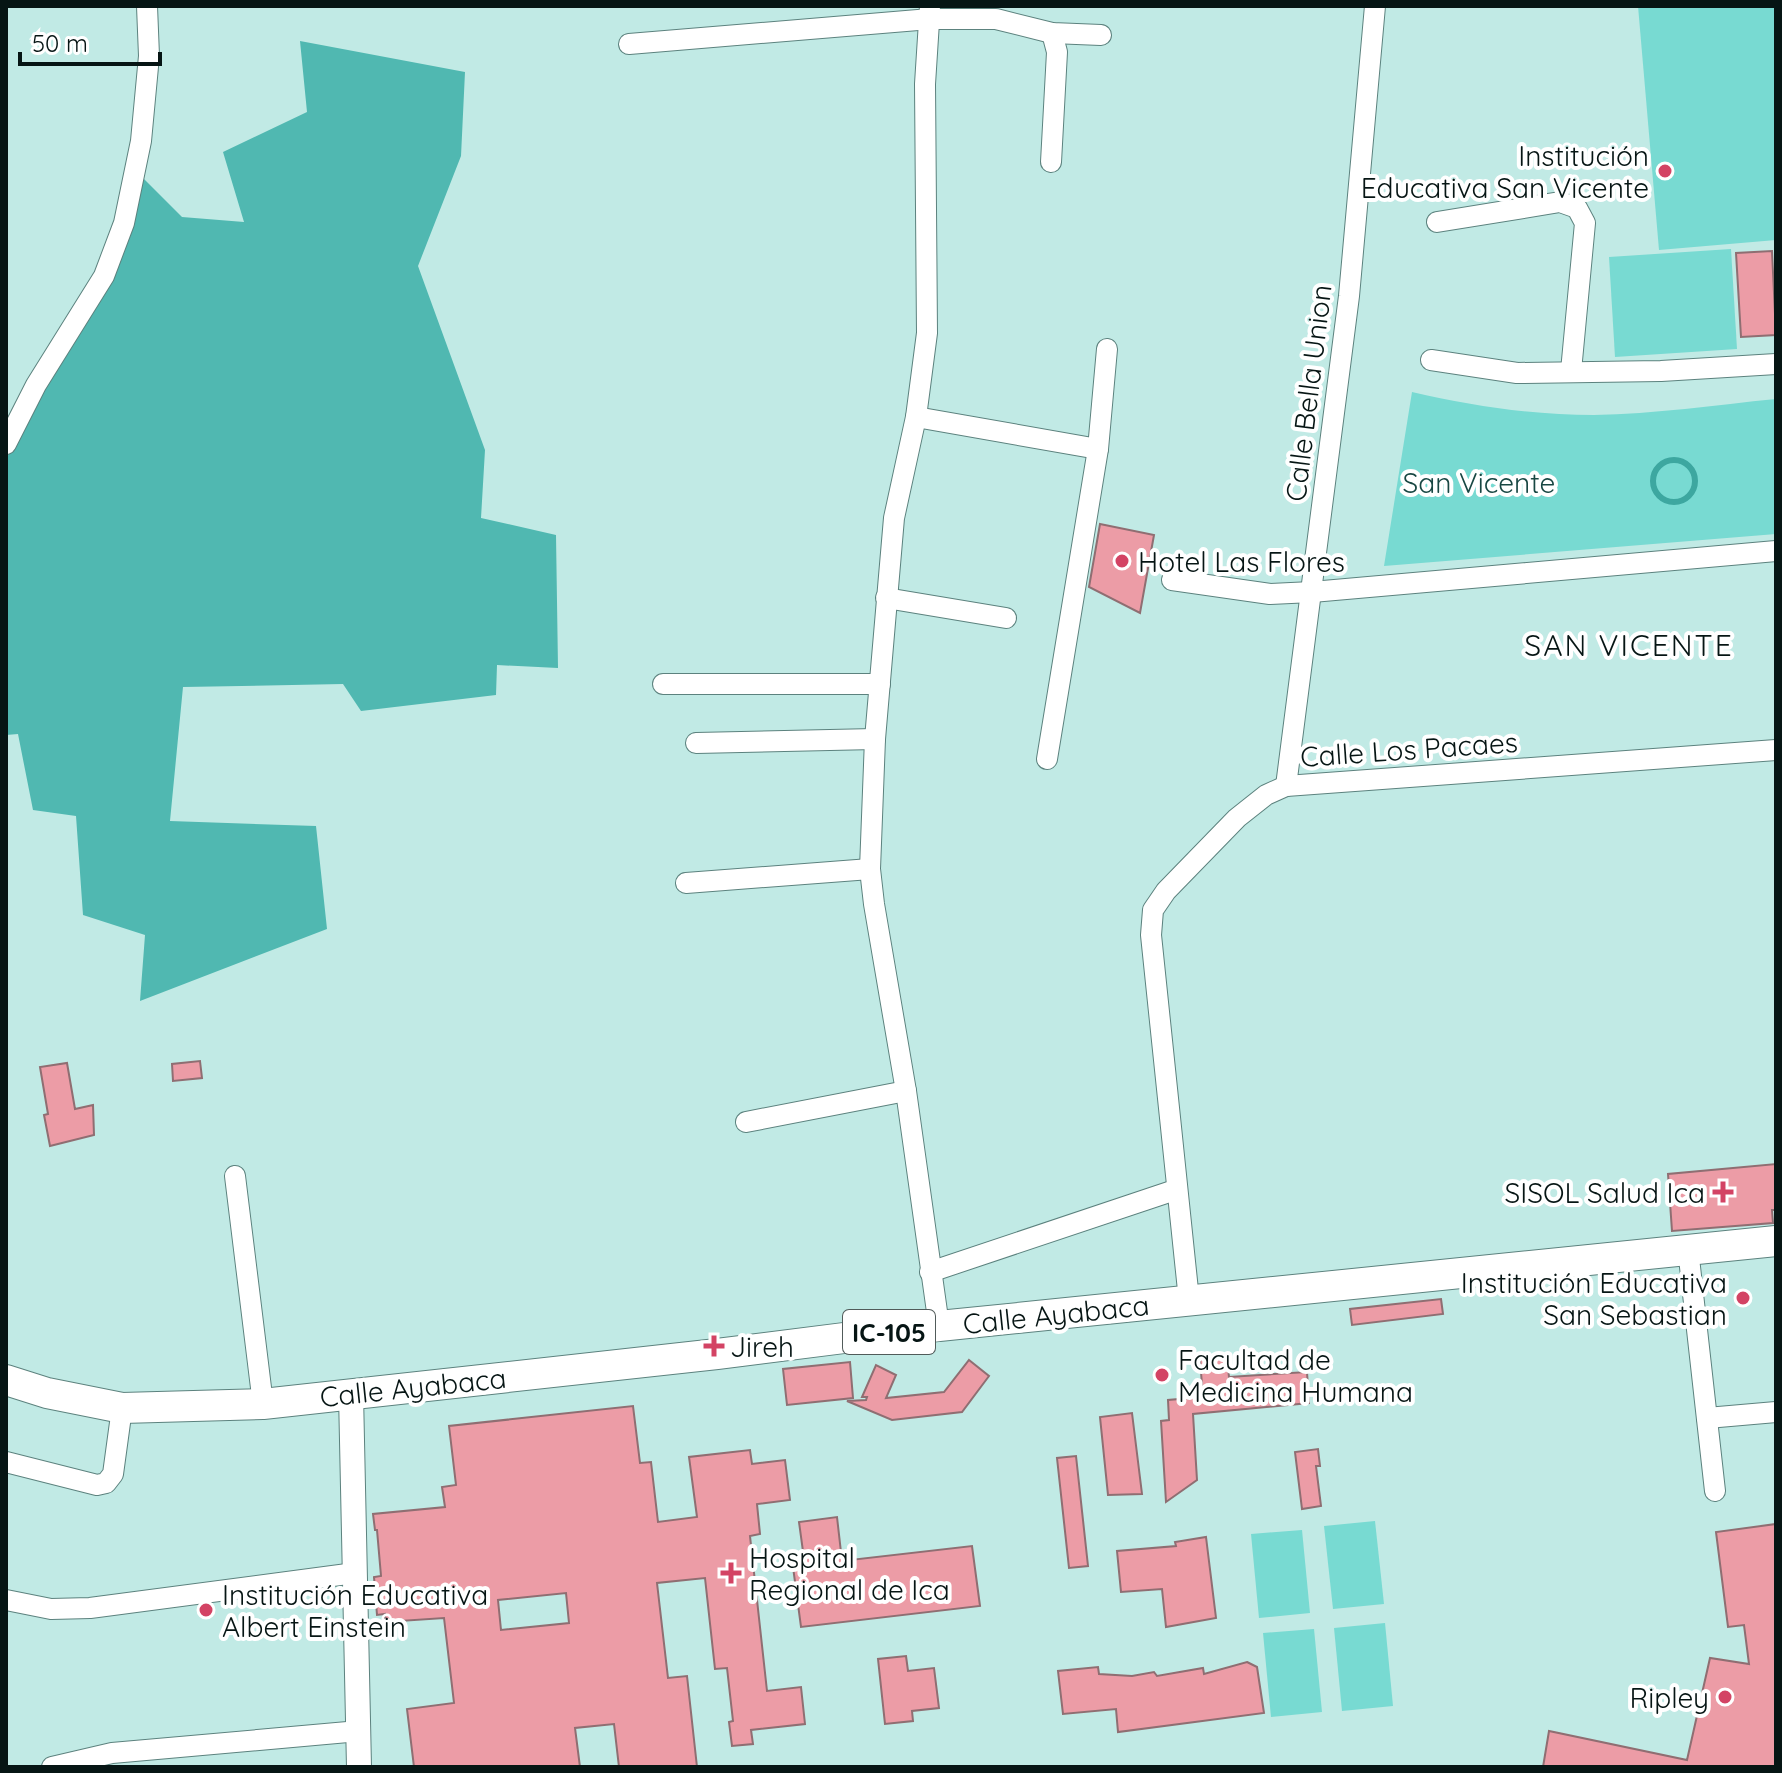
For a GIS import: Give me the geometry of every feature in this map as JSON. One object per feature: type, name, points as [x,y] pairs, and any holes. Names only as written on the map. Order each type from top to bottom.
[{"type":"main road","name":"Calle Ayabaca","points":[[6,1380],[60,1396],[122,1408],[263,1404],[939,1326],[1776,1241]]},
{"type":"street","points":[[6,444],[48,364],[104,276],[124,223],[141,141],[149,56],[147,6]]},
{"type":"street","name":"Calle Bella Union","points":[[1286,786],[1349,296],[1375,6]]},
{"type":"street","points":[[930,13],[925,84],[927,333],[916,417],[899,488],[886,598],[875,739],[870,869],[906,1091],[939,1326]]},
{"type":"street","points":[[629,44],[930,13],[996,19],[1052,33],[1101,35]]},
{"type":"street","points":[[1051,162],[1057,52],[1052,33]]},
{"type":"street","points":[[1437,222],[1560,202],[1577,208],[1585,223],[1571,371]]},
{"type":"street","points":[[1047,759],[1098,449],[1107,349]]},
{"type":"street","points":[[1431,360],[1517,373],[1661,371],[1776,364]]},
{"type":"street","points":[[916,417],[1098,449]]},
{"type":"street","points":[[1172,580],[1270,594],[1312,592],[1776,551]]},
{"type":"street","points":[[886,598],[1006,618]]},
{"type":"street","points":[[663,684],[880,684]]},
{"type":"street","points":[[696,743],[875,739]]},
{"type":"street","name":"Calle Los Pacaes","points":[[1189,1300],[1175,1190],[1151,935],[1153,910],[1166,891],[1237,818],[1266,795],[1286,786],[1776,750]]},
{"type":"street","points":[[686,883],[870,869]]},
{"type":"street","points":[[746,1122],[906,1091]]},
{"type":"street","points":[[235,1176],[263,1404]]},
{"type":"street","points":[[930,1272],[1175,1190]]},
{"type":"street","points":[[1688,1249],[1715,1491]]},
{"type":"street","points":[[351,1394],[359,1767]]},
{"type":"street","points":[[6,1462],[97,1485],[106,1483],[113,1474],[122,1408]]},
{"type":"street","points":[[1707,1418],[1776,1412]]},
{"type":"street","points":[[6,1600],[51,1609],[90,1608],[355,1573]]},
{"type":"street","points":[[52,1767],[112,1753],[359,1731]]},
{"type":"green space","points":[[1638,6],[1776,6],[1776,240],[1659,250]]},
{"type":"green space","points":[[1731,249],[1737,349],[1615,357],[1609,257]]},
{"type":"green space","name":"San Vicente","points":[[1412,392],[1503,409],[1571,415],[1640,413],[1776,399],[1776,534],[1384,566]]},
{"type":"green space","points":[[1375,1521],[1384,1604],[1333,1609],[1324,1526]]},
{"type":"green space","points":[[1302,1530],[1310,1613],[1259,1618],[1251,1534]]},
{"type":"green space","points":[[1385,1623],[1393,1706],[1342,1711],[1334,1628]]},
{"type":"green space","points":[[1314,1629],[1322,1712],[1271,1717],[1263,1633]]},
{"type":"shaded area","points":[[300,41],[465,72],[461,156],[418,266],[485,450],[481,518],[556,535],[558,668],[497,665],[496,695],[361,711],[343,684],[183,687],[170,821],[316,826],[327,929],[140,1001],[145,935],[83,915],[76,816],[33,810],[18,734],[6,735],[6,459],[56,369],[142,177],[182,217],[244,222],[223,152],[307,112]]},
{"type":"building","points":[[1772,251],[1776,335],[1741,337],[1736,253]]},
{"type":"building","name":"Hotel Las Flores","points":[[1100,524],[1154,535],[1140,613],[1089,587]]},
{"type":"building","points":[[200,1061],[202,1078],[173,1081],[172,1064]]},
{"type":"building","points":[[67,1063],[75,1109],[93,1105],[94,1135],[50,1146],[40,1067]]},
{"type":"building","name":"SISOL Salud Ica","points":[[1776,1164],[1773,1223],[1672,1231],[1668,1174]]},
{"type":"building","points":[[1441,1299],[1443,1314],[1352,1325],[1350,1309]]},
{"type":"building","points":[[1227,1358],[1229,1377],[1307,1372],[1309,1403],[1193,1414],[1197,1480],[1166,1502],[1161,1421],[1169,1420],[1168,1400],[1203,1397],[1200,1360]]},
{"type":"building","points":[[969,1360],[989,1376],[962,1412],[892,1420],[847,1401],[866,1400],[867,1397],[862,1397],[876,1365],[896,1375],[886,1398],[944,1392]]},
{"type":"building","points":[[850,1362],[853,1398],[787,1405],[783,1369]]},
{"type":"building","points":[[633,1406],[640,1463],[651,1462],[658,1522],[697,1517],[689,1457],[750,1450],[752,1464],[785,1460],[790,1500],[757,1504],[760,1534],[750,1536],[767,1691],[801,1687],[805,1724],[751,1730],[753,1744],[732,1746],[729,1722],[733,1721],[727,1668],[715,1669],[705,1578],[657,1583],[668,1678],[687,1676],[697,1767],[619,1767],[614,1724],[575,1728],[580,1767],[414,1767],[407,1709],[454,1703],[444,1618],[385,1622],[385,1614],[377,1615],[374,1577],[381,1576],[373,1514],[445,1507],[442,1487],[456,1485],[449,1426]],"holes":[[[566,1593],[569,1623],[501,1630],[498,1600]]]},
{"type":"building","points":[[1132,1413],[1142,1494],[1108,1495],[1100,1417]]},
{"type":"building","points":[[1318,1449],[1320,1466],[1316,1466],[1321,1506],[1302,1509],[1295,1452]]},
{"type":"building","points":[[1076,1456],[1088,1566],[1069,1568],[1057,1458]]},
{"type":"building","points":[[837,1517],[842,1561],[972,1546],[980,1606],[801,1627],[793,1567],[805,1566],[799,1522]]},
{"type":"building","points":[[1776,1524],[1776,1767],[1543,1767],[1549,1731],[1687,1760],[1710,1658],[1749,1664],[1744,1625],[1728,1627],[1716,1532]]},
{"type":"building","points":[[1206,1537],[1216,1618],[1166,1627],[1162,1589],[1121,1592],[1117,1551],[1176,1546],[1175,1542]]},
{"type":"building","points":[[906,1656],[908,1671],[934,1668],[939,1708],[912,1711],[913,1721],[885,1724],[878,1659]]},
{"type":"building","points":[[1247,1662],[1257,1667],[1264,1713],[1118,1732],[1116,1709],[1063,1714],[1058,1671],[1098,1667],[1099,1674],[1132,1676],[1154,1672],[1157,1676],[1203,1668],[1204,1674]]},
{"type":"waterway","points":[[1674,460],[1689,466],[1695,481],[1689,496],[1674,502],[1659,496],[1653,481],[1659,466],[1674,460]]},
{"type":"place","name":"Institución Educativa San Vicente","points":[[1665,171]]},
{"type":"place","name":"Hotel Las Flores","points":[[1122,561]]},
{"type":"place","name":"SISOL Salud Ica","points":[[1723,1192]]},
{"type":"place","name":"Institución Educativa San Sebastian","points":[[1743,1298]]},
{"type":"place","name":"Jireh","points":[[714,1346]]},
{"type":"place","name":"Facultad de Medicina Humana","points":[[1162,1375]]},
{"type":"place","name":"Hospital Regional de Ica","points":[[731,1573]]},
{"type":"place","name":"Institución Educativa Albert Einstein","points":[[206,1610]]},
{"type":"place","name":"Ripley","points":[[1725,1697]]},
{"type":"district","name":"SAN VICENTE","points":[[1629,645]]}]
